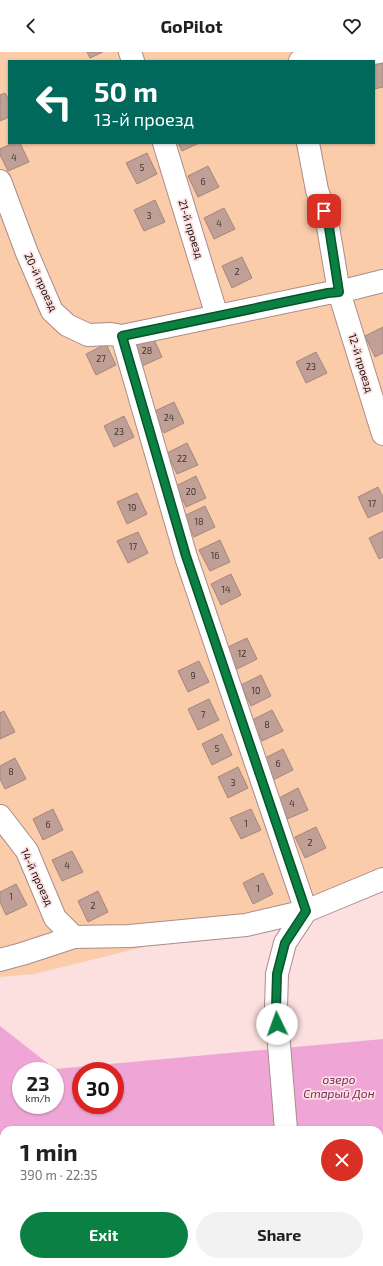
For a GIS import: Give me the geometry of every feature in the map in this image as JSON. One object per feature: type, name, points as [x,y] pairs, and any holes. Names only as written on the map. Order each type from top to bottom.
[{"type":"street","points":[[306,56],[358,56],[379,52]]},
{"type":"street","name":"21-й проезд","points":[[164,144],[218,316]]},
{"type":"street","name":"12-й проезд","points":[[308,144],[317,190],[328,221],[339,292],[383,434]]},
{"type":"street","name":"20-й проезд","points":[[0,181],[27,253],[52,311],[67,324],[88,334],[111,334],[122,336],[328,293],[339,292],[383,281]]},
{"type":"street","points":[[122,336],[186,556],[306,911]]},
{"type":"street","name":"14-й проезд","points":[[0,816],[27,852],[55,918],[74,937]]},
{"type":"street","points":[[0,960],[74,937],[130,936],[246,925],[306,911],[383,879]]},
{"type":"street","points":[[286,1126],[276,1008],[277,974],[285,943],[306,911]]},
{"type":"shaded area","points":[[0,52],[383,52],[383,888],[34,974],[0,977]]},
{"type":"water","name":"озеро Старый Дон","points":[[0,1026],[46,1062],[12,1062],[12,1114],[64,1114],[64,1068],[72,1067],[72,1114],[124,1114],[124,1063],[383,1039],[383,1126],[0,1126]]},
{"type":"building","points":[[87,52],[103,52],[90,58]]},
{"type":"building","points":[[383,62],[383,87],[375,89],[375,65]]},
{"type":"building","points":[[5,93],[8,98],[8,117],[0,121],[0,95]]},
{"type":"building","points":[[11,144],[20,144],[29,162],[8,171],[0,155],[0,149]]},
{"type":"building","points":[[178,144],[197,144],[182,151]]},
{"type":"building","points":[[147,153],[157,174],[137,184],[126,163]]},
{"type":"building","points":[[208,166],[219,187],[198,197],[188,176]]},
{"type":"building","points":[[155,200],[165,222],[144,231],[134,210]]},
{"type":"building","points":[[224,208],[235,229],[214,239],[204,218]]},
{"type":"building","points":[[242,257],[252,278],[232,288],[222,266]]},
{"type":"building","points":[[383,327],[383,353],[375,357],[365,336]]},
{"type":"building","points":[[152,335],[162,357],[142,366],[132,345]]},
{"type":"building","points":[[106,344],[116,365],[96,375],[86,354]]},
{"type":"building","points":[[316,352],[327,373],[306,383],[296,362]]},
{"type":"building","points":[[174,402],[184,423],[164,433],[153,412]]},
{"type":"building","points":[[124,416],[134,437],[114,447],[104,426]]},
{"type":"building","points":[[187,443],[198,465],[177,474],[167,453]]},
{"type":"building","points":[[196,476],[206,498],[186,507],[176,486]]},
{"type":"building","points":[[378,487],[383,497],[383,511],[368,518],[358,497]]},
{"type":"building","points":[[137,493],[147,514],[127,524],[117,502]]},
{"type":"building","points":[[205,506],[215,527],[194,537],[184,516]]},
{"type":"building","points":[[383,531],[383,557],[379,559],[369,538]]},
{"type":"building","points":[[138,532],[148,553],[128,563],[117,541]]},
{"type":"building","points":[[220,540],[230,562],[210,571],[199,550]]},
{"type":"building","points":[[231,574],[241,595],[221,605],[211,584]]},
{"type":"building","points":[[247,638],[257,659],[237,669],[226,648]]},
{"type":"building","points":[[199,661],[209,682],[188,692],[178,671]]},
{"type":"building","points":[[261,675],[271,696],[251,706],[241,685]]},
{"type":"building","points":[[209,699],[219,720],[198,730],[188,709]]},
{"type":"building","points":[[272,710],[283,731],[262,741],[252,720]]},
{"type":"building","points":[[4,711],[15,732],[0,739],[0,713]]},
{"type":"building","points":[[222,734],[232,755],[212,765],[202,744]]},
{"type":"building","points":[[283,749],[293,770],[273,780],[263,759]]},
{"type":"building","points":[[15,758],[26,779],[5,789],[0,779],[0,766]]},
{"type":"building","points":[[238,767],[248,788],[228,798],[218,777]]},
{"type":"building","points":[[298,788],[308,810],[287,819],[277,799]]},
{"type":"building","points":[[53,809],[63,830],[43,840],[33,819]]},
{"type":"building","points":[[251,809],[261,830],[241,839],[230,818]]},
{"type":"building","points":[[316,827],[326,848],[305,858],[295,837]]},
{"type":"building","points":[[72,851],[83,872],[62,881],[52,860]]},
{"type":"building","points":[[263,873],[273,894],[253,904],[243,883]]},
{"type":"building","points":[[16,884],[27,905],[6,915],[0,902],[0,892]]},
{"type":"building","points":[[98,891],[108,912],[88,922],[78,901]]},
{"type":"route","points":[[277,1024],[277,974],[285,943],[306,911],[186,556],[122,336],[328,293],[339,292],[328,221],[324,211]]}]
